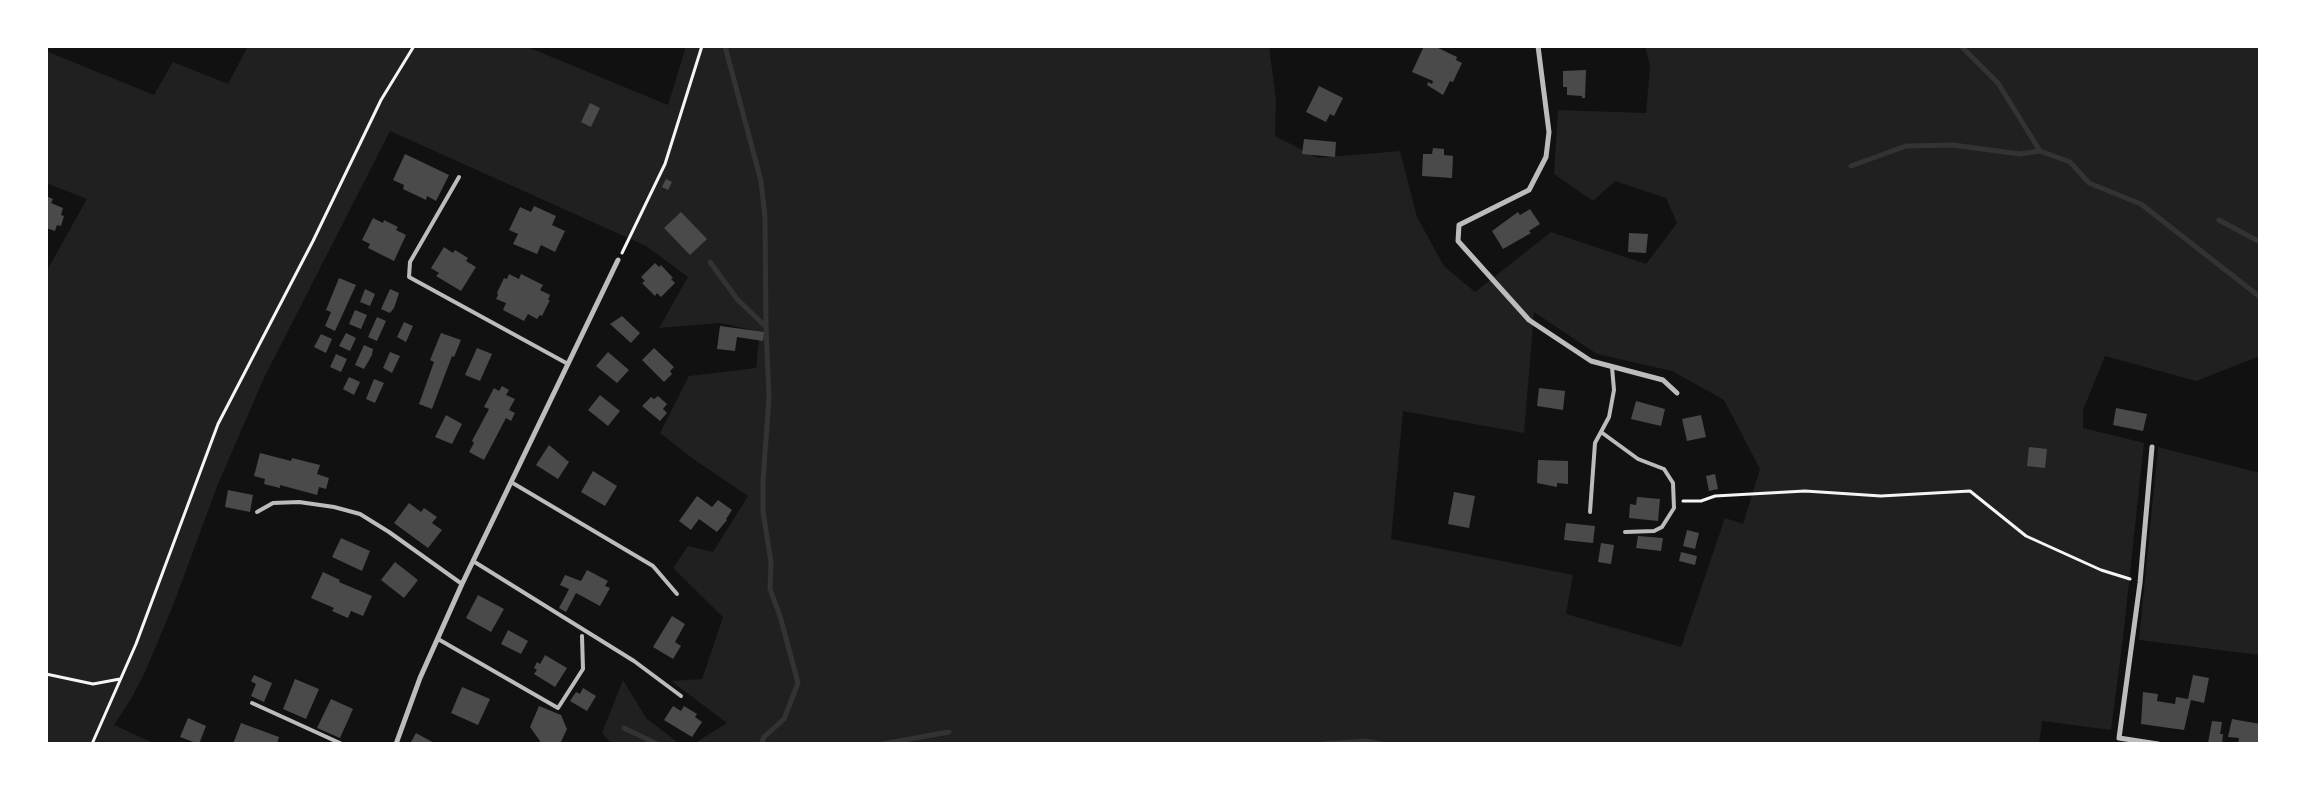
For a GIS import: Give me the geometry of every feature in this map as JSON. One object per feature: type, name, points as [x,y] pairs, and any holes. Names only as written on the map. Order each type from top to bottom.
[{"type":"street","points":[[1538,46],[1549,132],[1546,157],[1529,190],[1458,225],[1458,242],[1529,320],[1591,361],[1664,380],[1677,393]]},
{"type":"street","points":[[396,744],[420,678],[462,584],[618,260]]},
{"type":"street","points":[[2152,448],[2140,583],[2119,738],[2158,744]]},
{"type":"lane","points":[[459,177],[410,262],[409,277],[568,364]]},
{"type":"lane","points":[[1590,512],[1595,443],[1609,417],[1614,390],[1612,367]]},
{"type":"lane","points":[[1601,432],[1638,459],[1664,469],[1673,482],[1674,508],[1662,527],[1654,532],[1625,532]]},
{"type":"lane","points":[[511,482],[653,566],[677,594]]},
{"type":"lane","points":[[257,512],[273,503],[299,502],[334,507],[360,514],[389,532],[462,584]]},
{"type":"lane","points":[[474,561],[634,661],[681,696]]},
{"type":"lane","points":[[438,639],[558,708],[583,669],[582,636]]},
{"type":"lane","points":[[252,703],[342,744]]},
{"type":"path","points":[[92,744],[136,644],[218,424],[313,241],[381,100],[414,46]]},
{"type":"path","points":[[618,260],[665,164],[702,46]]},
{"type":"path","points":[[1675,501],[1701,501],[1715,496],[1805,491],[1881,496],[1970,491],[2026,536],[2101,570],[2140,583]]},
{"type":"path","points":[[46,674],[93,684],[120,678]]},
{"type":"shaded area","points":[[248,46],[525,46],[668,105],[686,46],[1269,46],[1276,100],[1275,136],[1318,158],[1400,151],[1417,217],[1444,266],[1475,292],[1551,232],[1646,264],[1677,223],[1666,198],[1615,181],[1593,201],[1554,174],[1558,110],[1646,113],[1650,66],[1645,46],[2260,46],[2260,356],[2196,381],[2105,356],[2083,410],[2083,428],[2144,443],[2111,730],[2042,721],[2039,744],[693,744],[727,723],[671,681],[702,679],[723,617],[673,568],[688,546],[713,552],[748,496],[692,458],[660,433],[689,376],[756,368],[760,332],[721,323],[659,328],[688,277],[646,246],[390,131],[264,378],[218,484],[172,608],[146,670],[131,699],[114,725],[156,744],[46,744],[46,272],[87,199],[46,183],[46,51],[154,95],[173,62],[228,84]],"holes":[[[1534,312],[1597,354],[1672,371],[1724,400],[1760,469],[1743,524],[1725,518],[1681,647],[1566,614],[1573,575],[1391,539],[1403,411],[1524,433]]]},
{"type":"shaded area","points":[[2158,447],[2260,473],[2260,655],[2139,640]]},
{"type":"shaded area","points":[[623,680],[646,718],[680,744],[612,744],[602,733]]},
{"type":"building","points":[[1424,46],[1434,46],[1457,57],[1456,60],[1462,63],[1453,82],[1450,81],[1443,95],[1427,85],[1428,82],[1432,84],[1433,81],[1412,72]]},
{"type":"building","points":[[1586,70],[1585,98],[1567,95],[1567,87],[1563,87],[1563,71]]},
{"type":"building","points":[[1319,86],[1343,98],[1334,116],[1330,114],[1326,122],[1306,112]]},
{"type":"building","points":[[590,103],[600,108],[591,127],[581,122]]},
{"type":"building","points":[[1304,139],[1336,142],[1335,157],[1302,154]]},
{"type":"building","points":[[1433,148],[1444,149],[1444,155],[1453,156],[1452,178],[1422,176],[1423,154],[1432,154]]},
{"type":"building","points":[[405,154],[449,175],[436,201],[427,196],[426,200],[403,189],[404,185],[393,180]]},
{"type":"building","points":[[666,179],[672,182],[668,190],[662,187]]},
{"type":"building","points":[[46,196],[53,199],[51,203],[63,208],[61,215],[64,216],[61,226],[57,225],[55,231],[46,228]]},
{"type":"building","points":[[534,206],[556,216],[552,225],[565,231],[555,252],[541,245],[537,254],[513,244],[518,234],[509,230],[520,207],[531,212]]},
{"type":"building","points":[[1530,209],[1540,224],[1529,231],[1531,233],[1503,249],[1492,231],[1518,212],[1520,215]]},
{"type":"building","points":[[681,212],[707,239],[690,255],[664,228]]},
{"type":"building","points":[[373,218],[383,223],[384,220],[398,227],[396,230],[406,235],[394,261],[368,248],[370,244],[362,240]]},
{"type":"building","points":[[1629,233],[1648,234],[1646,253],[1628,252]]},
{"type":"building","points":[[444,247],[453,253],[455,250],[468,258],[466,261],[476,267],[461,291],[436,276],[439,273],[431,268]]},
{"type":"building","points":[[655,263],[659,267],[661,265],[675,283],[661,297],[657,293],[655,296],[642,283],[645,281],[641,277]]},
{"type":"building","points":[[509,274],[519,279],[521,274],[543,285],[540,290],[550,295],[548,300],[550,300],[542,316],[540,315],[537,319],[528,314],[524,321],[503,310],[506,303],[496,299],[497,293],[504,278],[507,279]]},
{"type":"building","points":[[339,278],[356,285],[335,331],[325,326],[331,312],[326,310]]},
{"type":"building","points":[[365,289],[375,294],[370,306],[360,302]]},
{"type":"building","points":[[390,289],[399,293],[394,308],[390,313],[381,309]]},
{"type":"building","points":[[355,310],[367,315],[361,329],[349,324]]},
{"type":"building","points":[[622,316],[640,333],[631,343],[610,324]]},
{"type":"building","points":[[377,317],[386,321],[377,341],[368,337]]},
{"type":"building","points":[[404,322],[413,326],[406,342],[397,337]]},
{"type":"building","points":[[720,326],[764,332],[763,341],[737,337],[735,351],[717,349]]},
{"type":"building","points":[[346,333],[356,338],[350,351],[339,346]]},
{"type":"building","points":[[441,333],[461,340],[454,357],[452,356],[432,409],[419,404],[434,362],[430,360]]},
{"type":"building","points":[[321,334],[332,339],[326,353],[314,347]]},
{"type":"building","points":[[364,345],[373,349],[372,355],[364,369],[355,365]]},
{"type":"building","points":[[477,348],[492,354],[480,381],[465,375]]},
{"type":"building","points":[[654,348],[674,367],[670,371],[672,374],[664,382],[642,360]]},
{"type":"building","points":[[390,352],[400,356],[392,373],[383,368]]},
{"type":"building","points":[[608,352],[629,370],[617,383],[596,366]]},
{"type":"building","points":[[336,354],[347,359],[341,372],[330,367]]},
{"type":"building","points":[[349,377],[360,382],[354,395],[343,389]]},
{"type":"building","points":[[374,379],[384,383],[375,403],[366,399]]},
{"type":"building","points":[[502,386],[509,390],[506,395],[515,399],[509,410],[515,413],[511,421],[506,418],[484,460],[469,452],[474,443],[472,441],[489,409],[484,407],[494,388],[499,391]]},
{"type":"building","points":[[1539,388],[1565,391],[1563,410],[1537,406]]},
{"type":"building","points":[[600,395],[620,411],[608,426],[588,410]]},
{"type":"building","points":[[658,396],[667,404],[663,409],[667,413],[660,421],[642,406],[651,397],[654,399]]},
{"type":"building","points":[[1636,401],[1665,409],[1661,426],[1631,419]]},
{"type":"building","points":[[2116,408],[2147,414],[2143,431],[2113,425]]},
{"type":"building","points":[[446,415],[462,424],[452,444],[435,437]]},
{"type":"building","points":[[1701,415],[1706,437],[1687,441],[1682,419]]},
{"type":"building","points":[[549,445],[569,462],[558,479],[536,465]]},
{"type":"building","points":[[2029,447],[2047,449],[2045,468],[2027,466]]},
{"type":"building","points":[[260,453],[291,461],[292,458],[320,465],[317,474],[329,478],[326,489],[319,487],[317,495],[280,485],[280,488],[264,484],[265,479],[254,476]]},
{"type":"building","points":[[1538,460],[1568,461],[1568,484],[1557,483],[1557,487],[1537,483]]},
{"type":"building","points":[[593,471],[617,486],[605,506],[581,492]]},
{"type":"building","points":[[1715,474],[1718,489],[1709,491],[1706,476]]},
{"type":"building","points":[[228,490],[253,495],[250,512],[225,507]]},
{"type":"building","points":[[1454,492],[1475,496],[1469,528],[1448,524]]},
{"type":"building","points":[[697,496],[712,507],[718,500],[732,510],[727,520],[717,532],[699,519],[691,530],[679,521]]},
{"type":"building","points":[[1637,497],[1660,499],[1658,521],[1629,518],[1630,504],[1636,505]]},
{"type":"building","points":[[409,503],[421,512],[424,508],[437,517],[432,523],[442,530],[428,548],[394,523]]},
{"type":"building","points":[[1566,523],[1595,526],[1593,543],[1564,540]]},
{"type":"building","points":[[1687,530],[1699,533],[1695,549],[1683,546]]},
{"type":"building","points":[[1638,536],[1663,538],[1661,551],[1636,548]]},
{"type":"building","points":[[341,538],[370,551],[362,571],[332,557]]},
{"type":"building","points":[[1601,543],[1614,545],[1611,564],[1598,562]]},
{"type":"building","points":[[1681,552],[1697,556],[1695,565],[1679,561]]},
{"type":"building","points":[[395,562],[418,580],[404,598],[381,580]]},
{"type":"building","points":[[587,570],[608,581],[605,586],[610,588],[600,606],[576,593],[566,612],[559,608],[569,589],[560,585],[565,575],[581,581]]},
{"type":"building","points":[[323,572],[340,580],[339,582],[372,596],[363,616],[351,611],[348,618],[332,611],[334,608],[311,598]]},
{"type":"building","points":[[478,595],[504,609],[491,632],[466,618]]},
{"type":"building","points":[[672,616],[685,624],[675,642],[681,646],[673,659],[653,647]]},
{"type":"building","points":[[508,630],[528,641],[521,654],[501,644]]},
{"type":"building","points":[[545,655],[567,668],[555,687],[534,674],[537,670],[534,668],[537,662],[540,664]]},
{"type":"building","points":[[254,675],[272,683],[264,702],[251,696],[256,684],[251,681]]},
{"type":"building","points":[[2193,675],[2209,678],[2204,703],[2191,700],[2184,730],[2141,724],[2143,692],[2158,694],[2157,701],[2175,704],[2176,697],[2188,699]]},
{"type":"building","points":[[295,679],[319,689],[306,719],[283,709]]},
{"type":"building","points":[[462,687],[490,699],[478,725],[451,713]]},
{"type":"building","points":[[583,688],[596,696],[587,711],[570,701],[576,692],[580,694]]},
{"type":"building","points":[[331,699],[353,709],[340,738],[317,728]]},
{"type":"building","points":[[539,706],[561,715],[567,729],[560,744],[542,744],[530,727]]},
{"type":"building","points":[[673,706],[681,711],[684,706],[697,714],[695,717],[702,722],[692,737],[664,720]]},
{"type":"building","points":[[188,718],[206,726],[199,744],[180,737]]},
{"type":"building","points":[[2232,719],[2260,724],[2258,744],[2238,743],[2239,738],[2228,737]]},
{"type":"building","points":[[2212,721],[2222,722],[2220,734],[2223,734],[2222,744],[2208,743]]},
{"type":"building","points":[[241,723],[279,737],[277,744],[233,744]]},
{"type":"building","points":[[416,733],[436,744],[410,744]]},
{"type":"waterway","points":[[725,46],[761,181],[765,217],[769,397],[763,481],[763,512],[771,562],[770,589],[780,616],[798,683],[784,719],[764,737],[761,744]]},
{"type":"waterway","points":[[1961,46],[1998,83],[2040,151],[2070,162],[2089,183],[2141,204],[2260,297]]},
{"type":"waterway","points":[[1851,166],[1906,146],[1953,145],[2020,154],[2040,151]]},
{"type":"waterway","points":[[2219,220],[2260,242]]},
{"type":"waterway","points":[[710,262],[737,299],[766,327]]},
{"type":"waterway","points":[[624,728],[657,744]]},
{"type":"waterway","points":[[882,744],[949,732]]},
{"type":"waterway","points":[[1323,744],[1366,741],[1381,744]]}]
